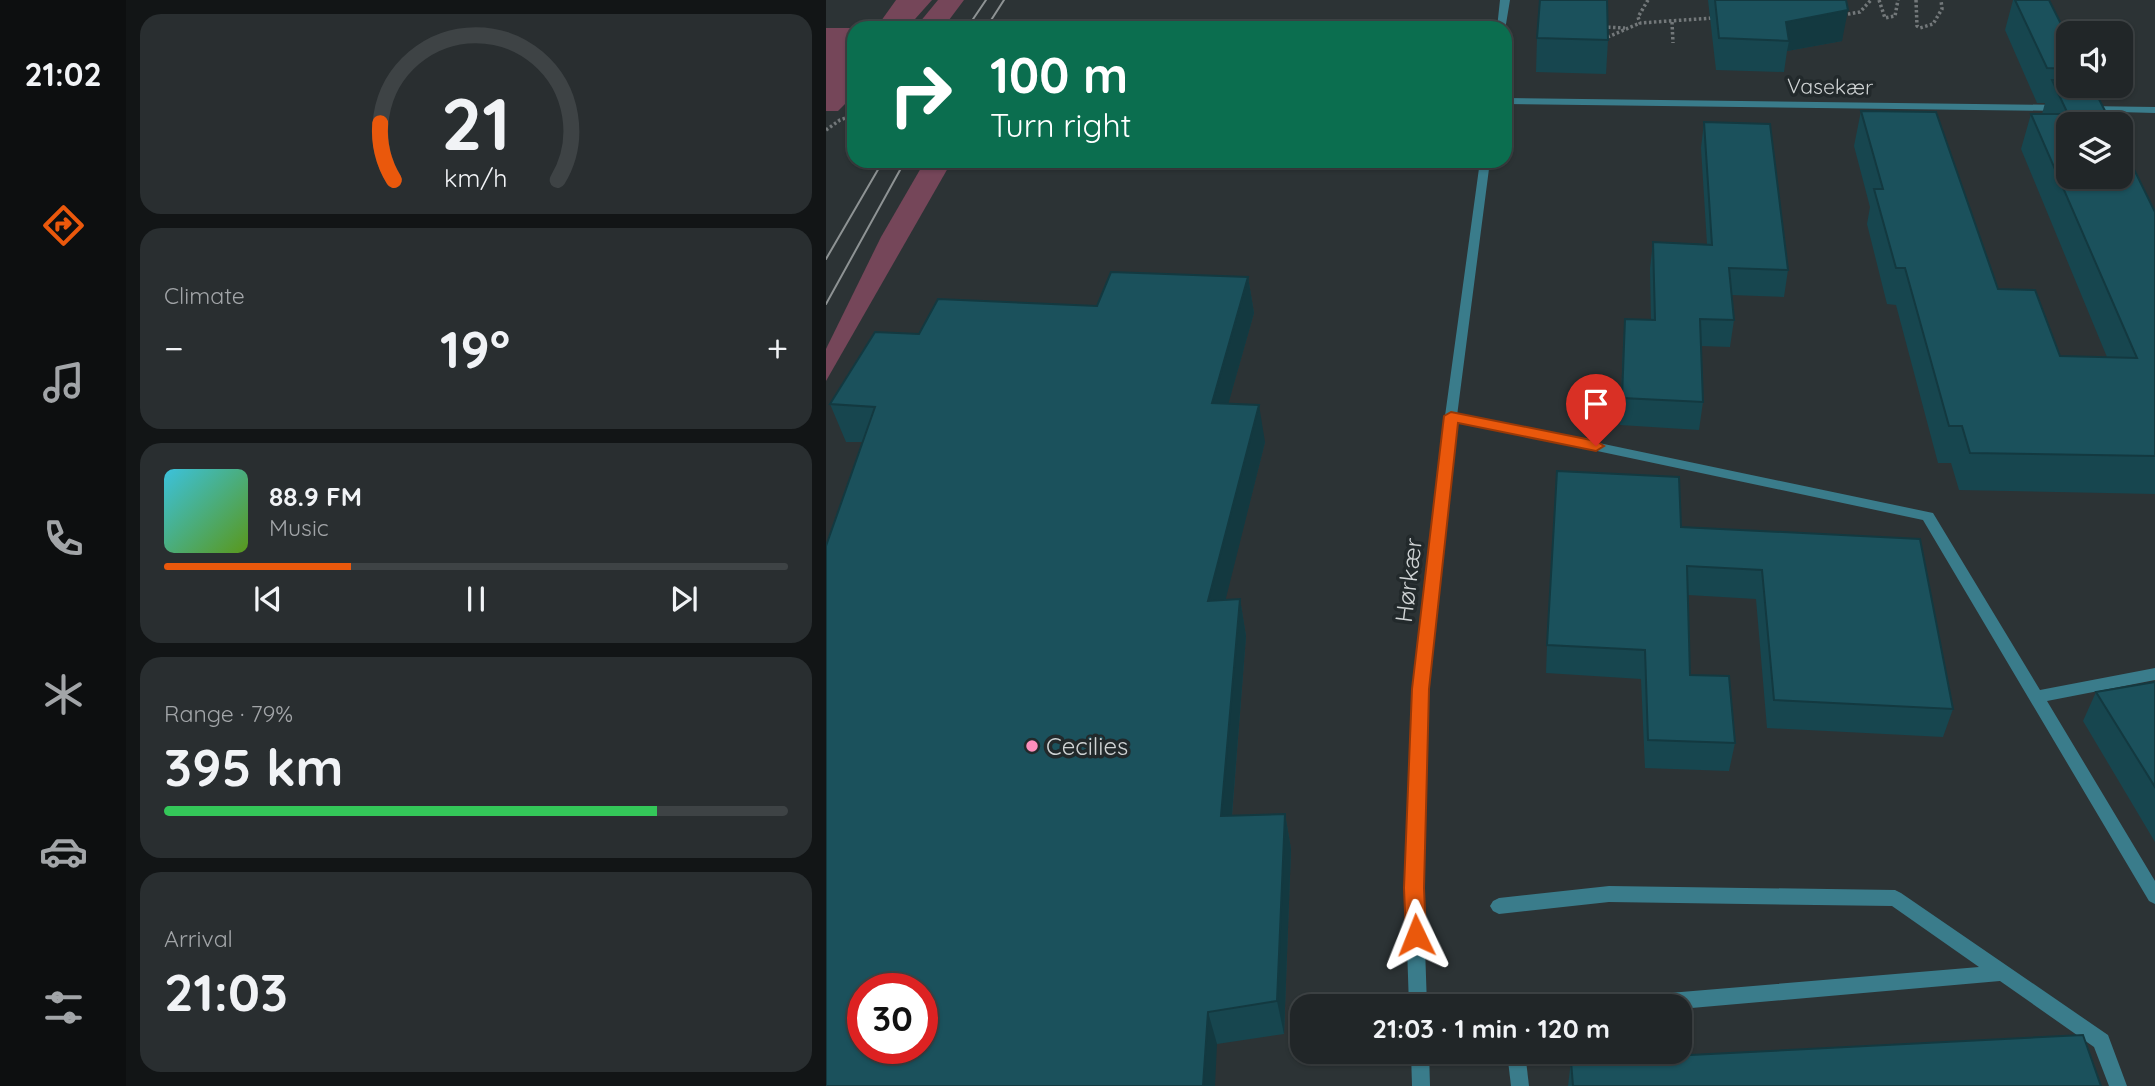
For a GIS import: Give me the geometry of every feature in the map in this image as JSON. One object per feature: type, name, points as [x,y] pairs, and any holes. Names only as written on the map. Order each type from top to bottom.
[{"type":"street","points":[[1503,21],[1505,0]]},
{"type":"street","name":"Vasekær","points":[[1512,101],[2155,110]]},
{"type":"street","name":"Hørkær","points":[[1418,994],[1414,888],[1420,689],[1451,416],[1484,168]]},
{"type":"street","points":[[1451,416],[1928,516],[2155,896]]},
{"type":"street","points":[[2037,697],[2155,674]]},
{"type":"street","points":[[1499,906],[1609,894],[1895,898],[2101,1041],[2118,1086]]},
{"type":"street","points":[[1692,1000],[2003,973]]},
{"type":"street","points":[[1420,1064],[1421,1086]]},
{"type":"street","points":[[1517,1064],[1520,1086]]},
{"type":"path","points":[[1640,23],[1638,17],[1648,0]]},
{"type":"path","points":[[1837,16],[1860,12],[1871,0]]},
{"type":"path","points":[[1879,0],[1883,14],[1891,18],[1895,16],[1898,0]]},
{"type":"path","points":[[1916,0],[1917,26],[1920,28],[1933,24],[1942,9],[1941,0]]},
{"type":"path","points":[[1602,40],[1640,23],[1718,17]]},
{"type":"path","points":[[1672,22],[1673,43]]},
{"type":"path","points":[[1602,27],[1626,29]]},
{"type":"path","points":[[826,130],[847,118]]},
{"type":"shaded area","points":[[896,0],[932,0],[913,21],[881,21]]},
{"type":"shaded area","points":[[938,0],[964,0],[948,21],[921,21]]},
{"type":"shaded area","points":[[826,28],[847,28],[847,102],[838,111],[826,111]]},
{"type":"shaded area","points":[[921,168],[948,168],[826,381],[826,349],[881,237]]},
{"type":"building","points":[[1540,0],[1607,0],[1608,40],[1537,38]]},
{"type":"building","points":[[1715,0],[1846,0],[1848,10],[1786,22],[1789,41],[1719,38]]},
{"type":"building","points":[[2015,0],[2049,0],[2060,21],[2056,21],[2056,68],[2047,68]]},
{"type":"building","points":[[2060,98],[2098,98],[2106,112],[2067,112]]},
{"type":"building","points":[[1861,111],[1936,112],[1998,289],[2035,290],[2060,356],[2137,358],[2064,189],[2133,189],[2133,167],[2155,212],[2155,456],[1970,453],[1962,426],[1949,426],[1905,268],[1896,268],[1874,189],[1883,189]]},
{"type":"building","points":[[2031,114],[2056,114],[2056,172]]},
{"type":"building","points":[[1704,122],[1770,124],[1788,270],[1729,268],[1734,320],[1700,319],[1703,402],[1622,398],[1625,319],[1655,320],[1653,242],[1712,245]]},
{"type":"building","name":"Cecilies","points":[[1111,272],[1248,277],[1212,403],[1259,405],[1208,601],[1240,599],[1221,816],[1285,814],[1277,1001],[1208,1012],[1203,1086],[826,1086],[826,546],[875,407],[830,404],[875,332],[919,334],[938,299],[1097,306]]},
{"type":"building","points":[[1557,471],[1679,477],[1681,527],[1920,539],[1953,709],[1774,700],[1762,570],[1687,566],[1690,675],[1729,676],[1735,743],[1648,740],[1645,650],[1547,645]]},
{"type":"building","points":[[2155,682],[2155,787],[2096,692]]},
{"type":"building","points":[[2083,1035],[2101,1086],[1573,1086],[1571,1064],[1692,1064],[1692,1055]]},
{"type":"tram line","points":[[972,21],[986,0]]},
{"type":"tram line","points":[[990,21],[1004,0]]},
{"type":"tram line","points":[[826,259],[879,168]]},
{"type":"tram line","points":[[826,304],[901,168]]},
{"type":"place","name":"Cecilies","points":[[1032,746]]},
{"type":"route","points":[[1416,935],[1414,888],[1420,689],[1451,416],[1596,446]]}]
